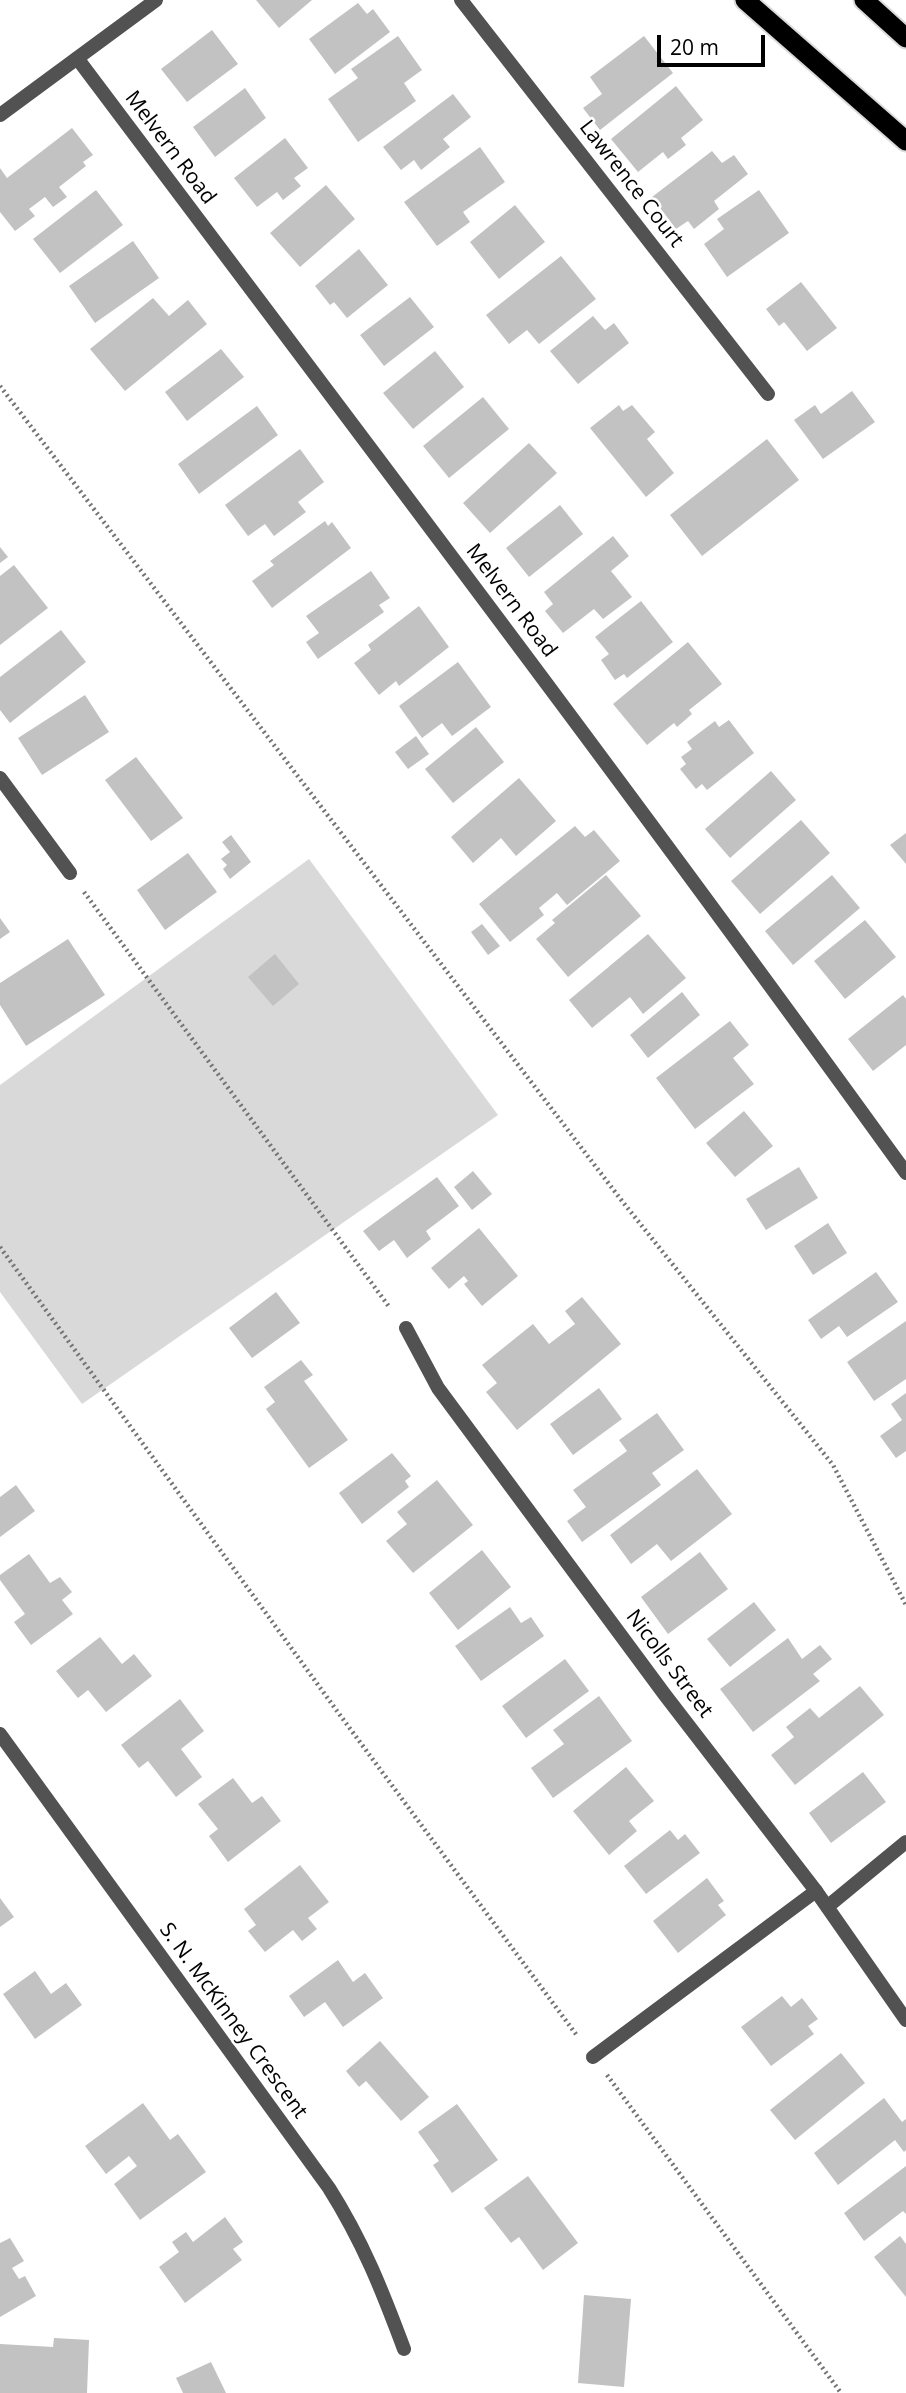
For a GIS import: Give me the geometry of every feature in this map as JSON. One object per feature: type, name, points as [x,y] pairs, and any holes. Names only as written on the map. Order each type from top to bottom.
[{"type":"highway","points":[[745,0],[906,141]]},
{"type":"highway","points":[[864,0],[906,38]]},
{"type":"street","points":[[0,116],[156,0]]},
{"type":"street","name":"Lawrence Court","points":[[461,0],[768,394]]},
{"type":"street","name":"Melvern Road","points":[[77,58],[511,637],[906,1173]]},
{"type":"street","points":[[0,778],[70,873]]},
{"type":"street","name":"Nicolls Street","points":[[405,1328],[438,1388],[665,1695],[816,1891],[906,2020]]},
{"type":"street","name":"S. N. McKinney Crescent","points":[[0,1734],[6,1755],[329,2188],[354,2227],[369,2258],[404,2349]]},
{"type":"street","points":[[827,1907],[906,1842]]},
{"type":"street","points":[[593,2057],[816,1891]]},
{"type":"path","points":[[0,386],[622,1201],[833,1465],[906,1605]]},
{"type":"path","points":[[70,873],[405,1328]]},
{"type":"path","points":[[0,1247],[337,1711],[841,2393]]},
{"type":"shaded area","points":[[309,859],[498,1115],[82,1404],[0,1292],[0,1085]]},
{"type":"building","points":[[256,0],[312,0],[279,28]]},
{"type":"building","points":[[358,3],[367,14],[373,9],[390,32],[335,74],[309,39]]},
{"type":"building","points":[[212,30],[238,64],[187,102],[161,69]]},
{"type":"building","points":[[398,36],[422,70],[404,83],[416,101],[358,142],[328,99],[358,78],[351,69]]},
{"type":"building","points":[[644,36],[673,73],[600,130],[583,108],[602,94],[590,77]]},
{"type":"building","points":[[676,86],[703,120],[681,138],[686,145],[668,159],[663,152],[638,172],[611,139]]},
{"type":"building","points":[[245,88],[266,118],[215,157],[193,127]]},
{"type":"building","points":[[453,94],[471,117],[443,139],[450,147],[421,170],[414,160],[401,170],[383,147]]},
{"type":"building","points":[[72,128],[93,155],[83,162],[86,166],[59,187],[67,197],[53,207],[45,197],[29,209],[35,216],[15,231],[0,212],[0,168],[7,178]]},
{"type":"building","points":[[285,138],[308,168],[294,178],[301,186],[283,200],[277,192],[257,207],[234,178]]},
{"type":"building","points":[[480,147],[505,182],[463,212],[470,222],[437,246],[404,202]]},
{"type":"building","points":[[712,151],[722,163],[734,155],[748,174],[714,201],[719,209],[694,229],[688,221],[676,229],[652,197]]},
{"type":"building","points":[[326,185],[355,219],[300,267],[270,233]]},
{"type":"building","points":[[96,190],[123,225],[60,273],[33,239]]},
{"type":"building","points":[[759,190],[789,233],[727,277],[704,244],[724,229],[717,219]]},
{"type":"building","points":[[515,205],[545,242],[499,279],[470,242]]},
{"type":"building","points":[[133,241],[159,278],[95,323],[69,286]]},
{"type":"building","points":[[359,249],[388,285],[347,318],[334,302],[330,305],[315,286]]},
{"type":"building","points":[[561,256],[596,299],[539,344],[527,330],[509,344],[486,315]]},
{"type":"building","points":[[801,282],[837,328],[807,351],[784,322],[779,326],[766,309]]},
{"type":"building","points":[[410,297],[434,327],[384,366],[360,335]]},
{"type":"building","points":[[153,298],[169,316],[188,300],[207,324],[125,391],[90,349]]},
{"type":"building","points":[[593,316],[605,330],[614,323],[629,343],[578,384],[550,351]]},
{"type":"building","points":[[221,349],[244,377],[187,421],[165,392]]},
{"type":"building","points":[[435,351],[464,387],[413,429],[383,393]]},
{"type":"building","points":[[852,391],[875,422],[823,459],[794,420],[815,405],[821,414]]},
{"type":"building","points":[[483,397],[509,429],[449,478],[423,446]]},
{"type":"building","points":[[619,405],[623,411],[632,405],[655,432],[647,439],[674,473],[646,497],[590,428]]},
{"type":"building","points":[[257,406],[278,435],[199,494],[178,464]]},
{"type":"building","points":[[767,439],[799,480],[702,556],[670,515]]},
{"type":"building","points":[[529,443],[557,473],[490,533],[463,503]]},
{"type":"building","points":[[300,449],[324,482],[298,502],[306,512],[274,536],[265,524],[248,536],[225,505]]},
{"type":"building","points":[[560,505],[583,534],[529,577],[506,548]]},
{"type":"building","points":[[325,521],[328,526],[332,522],[351,548],[272,608],[252,581],[274,565],[270,561]]},
{"type":"building","points":[[613,536],[629,556],[611,571],[632,597],[603,619],[594,609],[563,633],[545,611],[553,604],[544,592]]},
{"type":"building","points":[[0,547],[8,557],[0,563]]},
{"type":"building","points":[[14,565],[48,608],[0,645],[0,576]]},
{"type":"building","points":[[371,571],[390,598],[379,605],[384,612],[318,659],[306,642],[319,633],[306,616]]},
{"type":"building","points":[[641,601],[673,642],[627,678],[624,674],[615,680],[601,660],[609,654],[595,637]]},
{"type":"building","points":[[419,606],[449,647],[399,686],[396,681],[379,695],[354,663],[371,650],[368,645]]},
{"type":"building","points":[[61,630],[86,662],[10,723],[0,710],[0,677]]},
{"type":"building","points":[[688,642],[722,684],[689,710],[692,714],[677,727],[674,723],[647,745],[613,704]]},
{"type":"building","points":[[458,662],[491,707],[452,736],[442,723],[422,738],[399,706]]},
{"type":"building","points":[[85,695],[109,732],[42,775],[18,738]]},
{"type":"building","points":[[729,720],[754,753],[707,790],[702,784],[696,789],[680,769],[686,764],[681,757],[692,749],[687,742],[715,721],[719,727]]},
{"type":"building","points":[[476,727],[504,762],[453,803],[425,769]]},
{"type":"building","points":[[416,736],[429,754],[408,769],[395,752]]},
{"type":"building","points":[[136,757],[183,818],[151,841],[105,780]]},
{"type":"building","points":[[771,771],[796,800],[730,858],[705,829]]},
{"type":"building","points":[[519,778],[556,821],[516,856],[501,838],[473,863],[451,837]]},
{"type":"building","points":[[801,820],[830,853],[760,914],[731,881]]},
{"type":"building","points":[[575,826],[585,837],[594,830],[620,861],[567,905],[557,893],[539,908],[544,915],[510,942],[479,904]]},
{"type":"building","points":[[906,833],[906,864],[890,845]]},
{"type":"building","points":[[231,835],[251,862],[230,879],[223,869],[227,865],[221,859],[230,852],[222,842]]},
{"type":"building","points":[[188,853],[217,892],[165,930],[137,890]]},
{"type":"building","points":[[606,875],[641,916],[568,977],[536,939],[555,923],[552,920]]},
{"type":"building","points":[[832,875],[860,908],[793,965],[765,931]]},
{"type":"building","points":[[0,918],[10,932],[0,939]]},
{"type":"building","points":[[865,920],[896,957],[845,999],[814,961]]},
{"type":"building","points":[[482,924],[500,946],[488,955],[471,932]]},
{"type":"building","points":[[648,934],[686,978],[643,1014],[630,997],[592,1028],[569,1000]]},
{"type":"building","points":[[68,939],[105,995],[26,1046],[0,1005],[0,983]]},
{"type":"building","points":[[275,954],[299,984],[273,1006],[248,977]]},
{"type":"building","points":[[682,992],[700,1015],[648,1058],[630,1035]]},
{"type":"building","points":[[903,995],[906,999],[906,1045],[873,1071],[848,1039]]},
{"type":"building","points":[[730,1021],[749,1045],[733,1058],[754,1084],[695,1129],[656,1078]]},
{"type":"building","points":[[744,1111],[773,1146],[735,1177],[706,1143]]},
{"type":"building","points":[[799,1167],[818,1198],[766,1230],[746,1199]]},
{"type":"building","points":[[473,1171],[492,1194],[472,1210],[454,1187]]},
{"type":"building","points":[[437,1177],[459,1206],[426,1231],[431,1239],[407,1258],[394,1240],[379,1251],[363,1231]]},
{"type":"building","points":[[828,1223],[847,1253],[813,1275],[794,1246]]},
{"type":"building","points":[[479,1228],[518,1276],[482,1306],[464,1284],[468,1281],[464,1276],[449,1289],[431,1268]]},
{"type":"building","points":[[876,1272],[898,1302],[847,1337],[839,1326],[821,1339],[808,1320]]},
{"type":"building","points":[[276,1292],[300,1323],[252,1358],[229,1328]]},
{"type":"building","points":[[582,1297],[621,1344],[517,1430],[486,1392],[497,1383],[482,1365],[533,1324],[549,1344],[575,1324],[565,1311]]},
{"type":"building","points":[[906,1321],[906,1379],[874,1401],[847,1362]]},
{"type":"building","points":[[301,1360],[313,1375],[304,1381],[348,1440],[309,1468],[266,1409],[275,1402],[264,1387]]},
{"type":"building","points":[[599,1388],[622,1419],[573,1455],[550,1424]]},
{"type":"building","points":[[906,1393],[906,1451],[896,1458],[880,1436],[902,1420],[891,1404]]},
{"type":"building","points":[[657,1413],[684,1450],[652,1473],[661,1485],[582,1542],[567,1521],[586,1507],[573,1490],[627,1451],[619,1440]]},
{"type":"building","points":[[392,1453],[411,1476],[405,1481],[409,1487],[362,1524],[339,1493]]},
{"type":"building","points":[[697,1469],[732,1514],[671,1561],[657,1544],[631,1564],[610,1535]]},
{"type":"building","points":[[437,1480],[473,1525],[413,1573],[386,1541],[407,1524],[397,1512]]},
{"type":"building","points":[[16,1485],[35,1511],[0,1537],[0,1497]]},
{"type":"building","points":[[482,1550],[511,1587],[458,1630],[429,1593]]},
{"type":"building","points":[[700,1552],[728,1589],[668,1634],[641,1597]]},
{"type":"building","points":[[29,1554],[50,1583],[60,1577],[72,1592],[62,1600],[73,1614],[31,1645],[14,1622],[25,1614],[0,1580],[0,1575]]},
{"type":"building","points":[[754,1602],[776,1630],[730,1667],[707,1639]]},
{"type":"building","points":[[510,1607],[521,1623],[531,1617],[544,1636],[481,1681],[455,1646]]},
{"type":"building","points":[[100,1637],[122,1664],[134,1654],[152,1676],[106,1712],[88,1690],[78,1698],[56,1671]]},
{"type":"building","points":[[788,1638],[802,1659],[820,1645],[832,1659],[813,1674],[820,1681],[753,1732],[720,1689]]},
{"type":"building","points":[[565,1659],[589,1691],[526,1738],[502,1706]]},
{"type":"building","points":[[860,1686],[884,1715],[795,1785],[771,1755],[794,1737],[786,1727],[810,1708],[819,1718]]},
{"type":"building","points":[[599,1696],[632,1741],[553,1798],[531,1768],[564,1744],[553,1730]]},
{"type":"building","points":[[180,1699],[204,1731],[181,1749],[202,1777],[176,1797],[148,1761],[139,1768],[121,1745]]},
{"type":"building","points":[[626,1767],[654,1801],[629,1821],[637,1831],[609,1855],[573,1811]]},
{"type":"building","points":[[863,1772],[886,1802],[831,1843],[809,1813]]},
{"type":"building","points":[[233,1778],[252,1803],[262,1796],[281,1821],[228,1862],[209,1836],[218,1829],[198,1804]]},
{"type":"building","points":[[670,1830],[678,1840],[685,1834],[700,1853],[646,1894],[624,1866]]},
{"type":"building","points":[[300,1865],[329,1902],[308,1918],[317,1929],[302,1941],[293,1930],[265,1952],[248,1931],[256,1925],[244,1909]]},
{"type":"building","points":[[707,1878],[724,1901],[718,1905],[726,1915],[678,1953],[653,1921]]},
{"type":"building","points":[[0,1898],[14,1917],[0,1927]]},
{"type":"building","points":[[338,1960],[353,1982],[365,1973],[383,1998],[343,2027],[325,2002],[304,2017],[289,1996]]},
{"type":"building","points":[[35,1971],[51,1994],[66,1983],[82,2005],[35,2039],[3,1994]]},
{"type":"building","points":[[782,1996],[791,2007],[802,1998],[818,2019],[808,2026],[814,2034],[771,2066],[741,2027]]},
{"type":"building","points":[[380,2041],[429,2097],[401,2121],[366,2081],[359,2087],[346,2071]]},
{"type":"building","points":[[841,2053],[865,2083],[795,2140],[770,2110]]},
{"type":"building","points":[[884,2098],[902,2122],[906,2119],[906,2150],[904,2152],[895,2140],[838,2185],[814,2153]]},
{"type":"building","points":[[143,2103],[170,2140],[178,2134],[206,2172],[140,2220],[114,2184],[137,2166],[129,2156],[106,2174],[85,2146]]},
{"type":"building","points":[[457,2104],[498,2160],[452,2193],[433,2165],[439,2161],[418,2132]]},
{"type":"building","points":[[906,2166],[906,2214],[903,2211],[864,2241],[844,2213]]},
{"type":"building","points":[[528,2176],[578,2243],[543,2270],[519,2237],[511,2243],[484,2208]]},
{"type":"building","points":[[225,2217],[243,2242],[233,2249],[242,2260],[185,2303],[159,2267],[179,2252],[172,2242],[186,2232],[193,2242]]},
{"type":"building","points":[[900,2236],[906,2244],[906,2297],[874,2257]]},
{"type":"building","points":[[10,2238],[24,2261],[12,2268],[19,2279],[25,2276],[36,2296],[0,2317],[0,2243]]},
{"type":"building","points":[[584,2295],[631,2299],[624,2387],[578,2383]]},
{"type":"building","points":[[54,2338],[89,2340],[87,2393],[0,2393],[0,2344],[53,2347]]},
{"type":"building","points":[[211,2362],[226,2393],[183,2393],[176,2378]]}]
